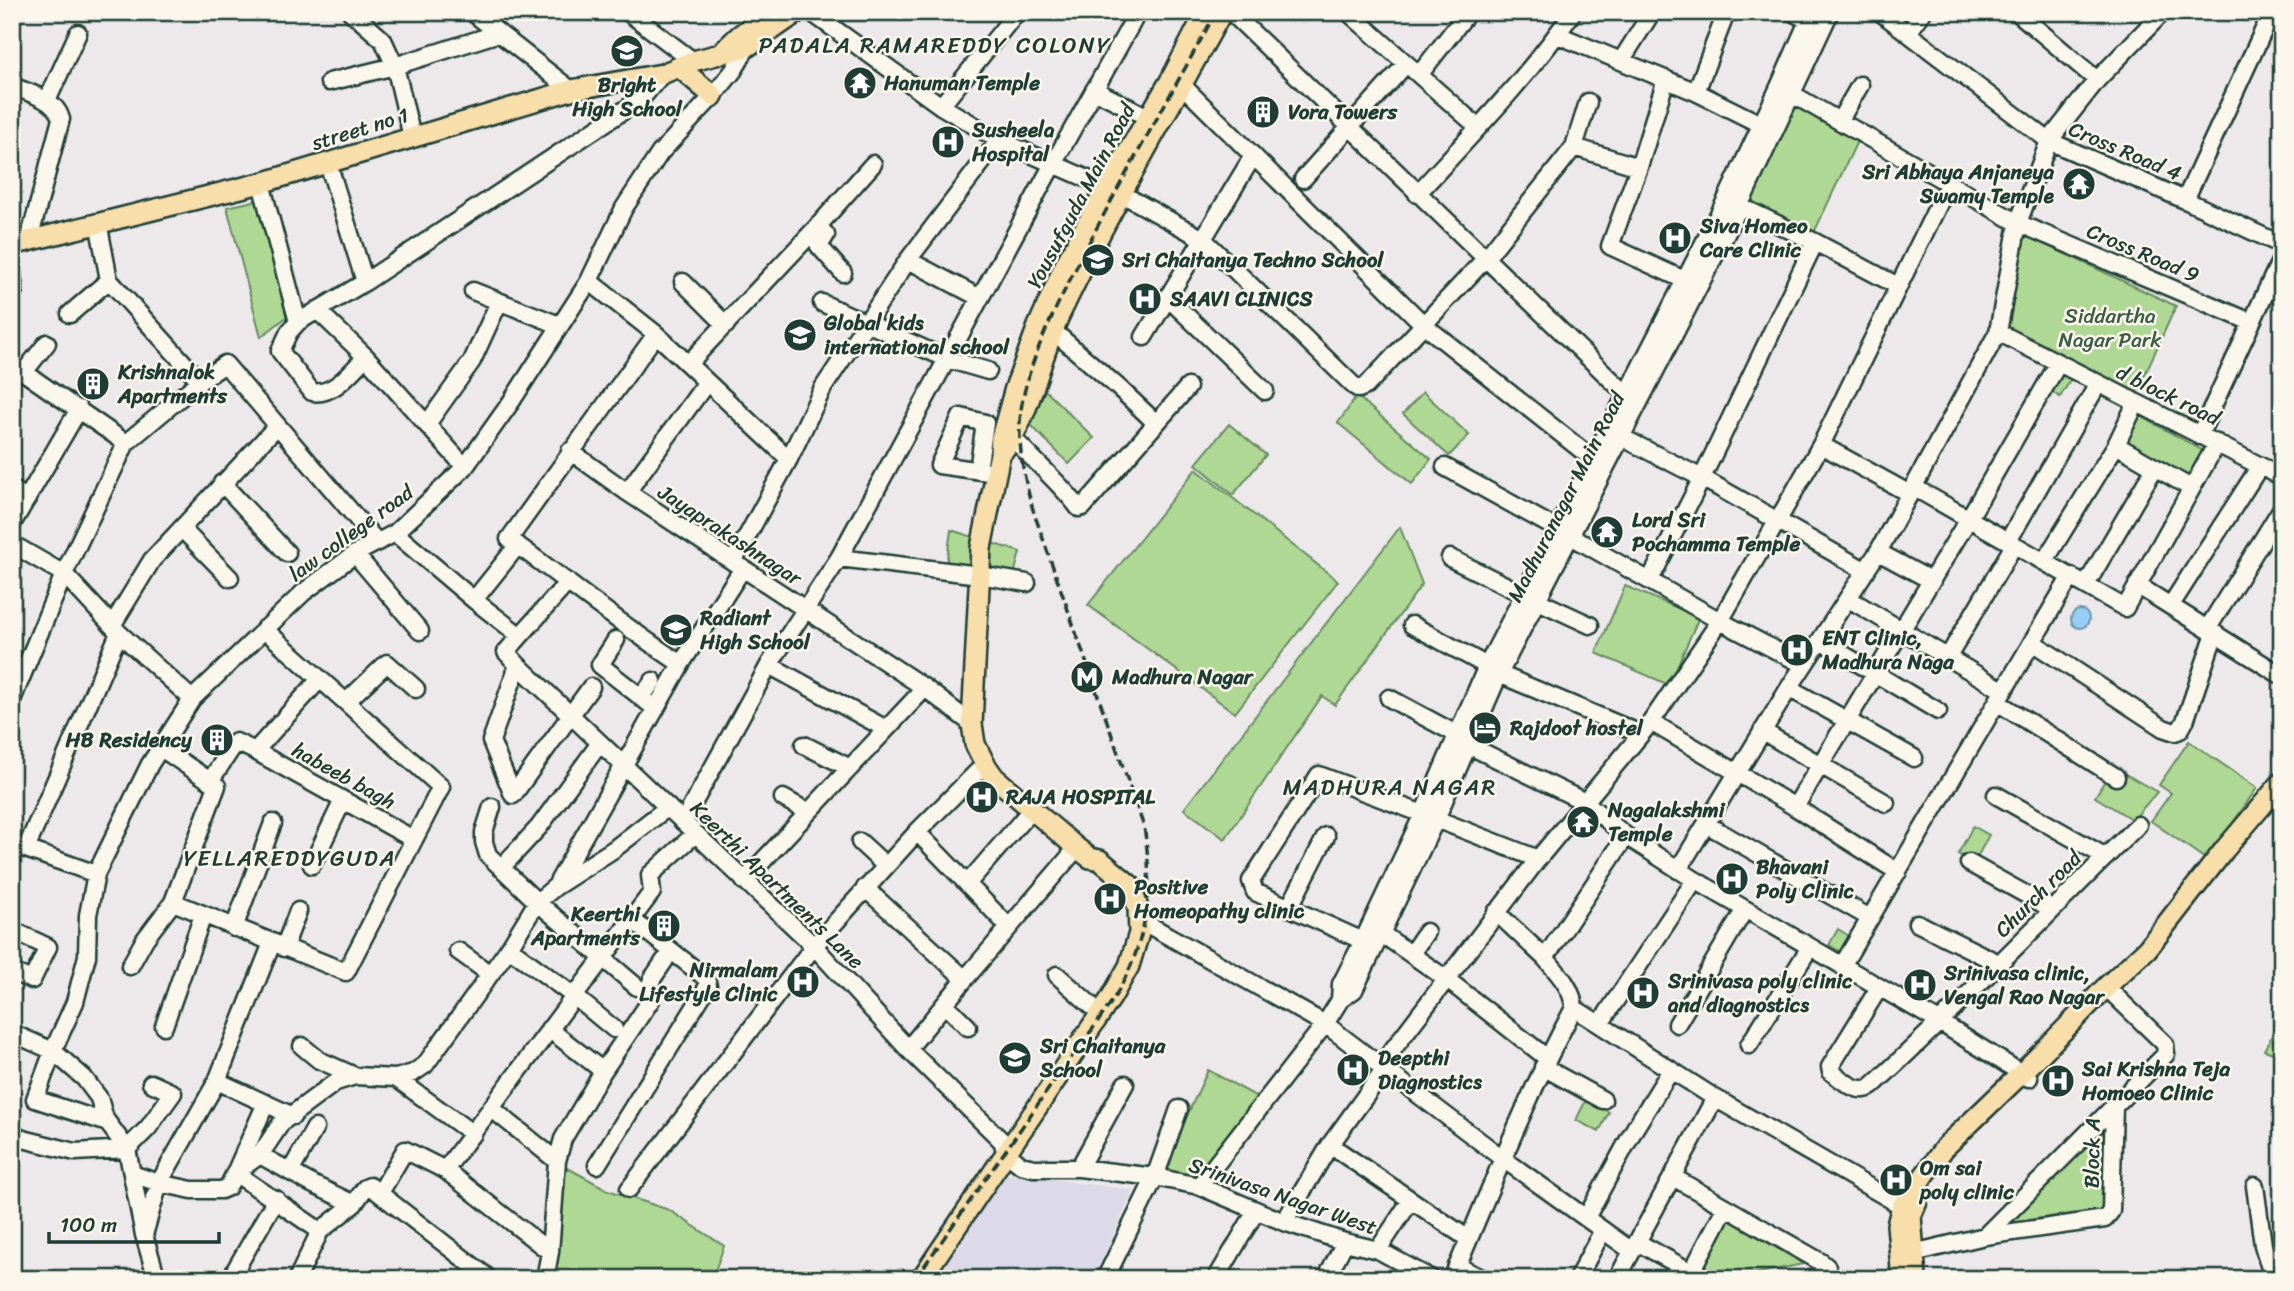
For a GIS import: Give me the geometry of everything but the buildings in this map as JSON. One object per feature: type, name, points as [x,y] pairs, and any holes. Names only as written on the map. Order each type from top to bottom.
[{"type":"main road","name":"street no 1","points":[[743,41],[772,12]]},
{"type":"main road","name":"street no 1","points":[[21,242],[261,183],[571,90],[678,67],[720,53],[798,12]]},
{"type":"main road","name":"Yousufguda Main Road","points":[[991,466],[1013,438],[1052,330],[1114,191],[1148,117],[1206,12]]},
{"type":"main road","name":"Yousufguda Main Road","points":[[908,1279],[1004,1147],[1121,960],[1128,934],[1129,914],[1124,897],[1093,868],[1083,853],[994,777],[975,744],[972,724],[981,548],[991,466],[1015,388],[1064,267],[1182,85],[1222,12]]},
{"type":"main road","points":[[678,67],[713,96]]},
{"type":"main road","points":[[1916,1279],[1911,1216],[1918,1200],[1955,1149],[2147,949],[2229,852],[2282,782]]},
{"type":"main road","points":[[2229,852],[2282,796]]},
{"type":"main road","name":"Yousufguda Main Road","points":[[1083,853],[1100,860],[1131,886],[1140,920]]},
{"type":"main road","points":[[921,1279],[1004,1147],[1122,980],[1135,952],[1140,920]]},
{"type":"main road","points":[[1902,1279],[1897,1225],[1902,1206],[1945,1147],[2026,1076]]},
{"type":"street","points":[[351,12],[383,40],[395,66],[412,136]]},
{"type":"street","points":[[472,12],[571,90]]},
{"type":"street","points":[[366,357],[326,393],[312,392],[280,351],[289,332],[298,322],[365,282],[641,99],[678,67],[628,12]]},
{"type":"street","points":[[811,12],[941,106],[999,141],[1114,191],[1203,239],[1359,389],[1366,386],[1486,258],[1574,147],[1588,102]]},
{"type":"street","points":[[941,106],[1017,12]]},
{"type":"street","points":[[444,1170],[652,892],[650,875],[689,828],[769,665],[839,558],[1052,164],[1138,12]]},
{"type":"street","points":[[1231,12],[1626,394]]},
{"type":"street","points":[[1348,12],[1478,127]]},
{"type":"street","points":[[1419,75],[1468,12]]},
{"type":"street","points":[[1417,194],[1558,35],[1573,12]]},
{"type":"street","points":[[1621,61],[1652,12]]},
{"type":"street","points":[[1791,12],[1810,16]]},
{"type":"street","name":"Madhuranagar Main Road","points":[[1339,1000],[1354,990],[1382,934],[1493,670],[1529,597],[1692,284],[1786,91],[1830,12]]},
{"type":"street","name":"Cross Road 4","points":[[1880,12],[2049,141],[2282,245]]},
{"type":"street","points":[[1908,33],[1923,12]]},
{"type":"street","points":[[2017,12],[2096,80]]},
{"type":"street","points":[[1678,870],[1789,688],[1878,552],[1998,332],[2018,223],[2049,141],[2096,80],[2158,14]]},
{"type":"street","points":[[2185,200],[2273,15]]},
{"type":"street","name":"Madhuranagar Main Road","points":[[1786,91],[1810,16]]},
{"type":"street","points":[[1696,92],[1723,21]]},
{"type":"street","points":[[47,101],[78,33]]},
{"type":"street","points":[[330,82],[395,66],[499,33]]},
{"type":"street","points":[[1558,35],[1696,92],[1769,128]]},
{"type":"street","name":"law college road","points":[[108,1124],[35,1099],[75,1002],[87,956],[88,915],[96,874],[121,820],[161,748],[192,699],[304,592],[355,554],[395,533],[465,467],[511,402],[589,281],[624,208],[650,168],[738,63],[743,41]]},
{"type":"street","points":[[1303,179],[1406,64]]},
{"type":"street","points":[[1666,79],[1639,167],[1610,246],[1692,284]]},
{"type":"street","points":[[1182,85],[1424,325],[1594,460]]},
{"type":"street","points":[[1840,120],[1860,85]]},
{"type":"street","points":[[12,86],[47,101],[59,110],[61,119],[21,242]]},
{"type":"street","points":[[1094,90],[1148,117]]},
{"type":"street","name":"Cross Road 9","points":[[1786,91],[2018,223],[2251,322]]},
{"type":"street","points":[[555,887],[738,565],[823,388],[908,260],[999,141]]},
{"type":"street","points":[[1574,147],[1639,167]]},
{"type":"street","points":[[1144,337],[1253,156]]},
{"type":"street","points":[[328,163],[365,282]]},
{"type":"street","points":[[688,364],[873,164]]},
{"type":"street","points":[[261,183],[298,322]]},
{"type":"street","points":[[1284,1222],[1330,1145],[1445,978],[1646,728],[1720,621],[1821,445],[1949,183]]},
{"type":"street","points":[[1733,203],[1898,286]]},
{"type":"street","points":[[98,222],[109,280],[200,381]]},
{"type":"street","points":[[818,226],[826,235],[819,246],[843,273]]},
{"type":"street","points":[[1650,580],[1815,242]]},
{"type":"street","points":[[2199,436],[2282,257]]},
{"type":"street","points":[[908,260],[980,298]]},
{"type":"street","points":[[70,314],[109,280]]},
{"type":"street","points":[[589,281],[656,334],[789,459]]},
{"type":"street","points":[[683,282],[726,325]]},
{"type":"street","name":"Madhuranagar Main Road","points":[[1563,532],[1594,460],[1614,434],[1626,394],[1692,284]]},
{"type":"street","points":[[473,290],[559,325]]},
{"type":"street","points":[[1168,298],[1265,391]]},
{"type":"street","points":[[427,424],[472,361],[499,302]]},
{"type":"street","points":[[822,303],[947,359],[988,371]]},
{"type":"street","points":[[317,310],[366,357],[465,467]]},
{"type":"street","points":[[1052,330],[1156,423]]},
{"type":"street","name":"d block road","points":[[1998,332],[2282,477]]},
{"type":"street","points":[[474,600],[570,452],[656,334]]},
{"type":"street","points":[[47,342],[18,368],[126,443]]},
{"type":"street","points":[[12,700],[64,574],[126,443],[200,381],[225,364],[276,427],[377,542]]},
{"type":"street","points":[[1795,807],[2059,364]]},
{"type":"street","points":[[627,492],[707,382]]},
{"type":"street","points":[[1948,657],[2098,384]]},
{"type":"street","points":[[1013,438],[1062,486],[1079,508],[1085,505],[1188,387]]},
{"type":"street","points":[[2044,562],[2116,445],[2136,403]]},
{"type":"street","points":[[12,524],[79,409]]},
{"type":"street","points":[[96,874],[19,846],[116,629],[152,560],[276,427]]},
{"type":"street","points":[[1614,434],[1702,478],[1866,571]]},
{"type":"street","points":[[1821,445],[1969,518],[2125,608],[2217,443]]},
{"type":"street","points":[[2116,445],[2191,488]]},
{"type":"street","name":"Jayaprakashnagar","points":[[570,452],[925,688],[972,724]]},
{"type":"street","points":[[2171,605],[2260,466]]},
{"type":"street","points":[[1446,467],[1720,621],[1804,665]]},
{"type":"street","points":[[2086,585],[2155,467]]},
{"type":"street","points":[[222,482],[287,553]]},
{"type":"street","points":[[12,489],[27,499]]},
{"type":"street","points":[[2032,642],[2163,727],[2175,732],[2180,730],[2185,721],[2211,630],[2282,508]]},
{"type":"street","points":[[182,529],[230,578]]},
{"type":"street","points":[[395,533],[519,635]]},
{"type":"street","points":[[513,542],[630,631],[681,664]]},
{"type":"street","points":[[12,544],[64,574],[116,629],[192,699]]},
{"type":"street","points":[[1878,552],[1932,581]]},
{"type":"street","points":[[355,554],[420,631]]},
{"type":"street","points":[[839,558],[1027,583]]},
{"type":"street","points":[[1450,558],[1590,625]]},
{"type":"street","points":[[1842,966],[2071,576]]},
{"type":"street","points":[[568,582],[506,652],[518,665],[491,741],[513,795],[591,687]]},
{"type":"street","points":[[2137,584],[2282,676]]},
{"type":"street","points":[[1849,598],[1948,657],[2116,777]]},
{"type":"street","points":[[1412,625],[1493,670],[1646,728],[1737,773],[1898,872]]},
{"type":"street","points":[[173,902],[345,972],[441,786],[264,629]]},
{"type":"street","points":[[616,640],[600,665],[646,688],[658,704]]},
{"type":"street","points":[[1821,641],[1938,711]]},
{"type":"street","points":[[346,702],[387,663],[416,689]]},
{"type":"street","name":"Keerthi Apartments Lane","points":[[518,665],[814,946],[908,1049],[1004,1147]]},
{"type":"street","points":[[769,665],[886,729]]},
{"type":"street","points":[[210,781],[236,742],[255,751],[320,679]]},
{"type":"street","points":[[744,881],[925,688]]},
{"type":"street","points":[[1789,688],[1914,758]]},
{"type":"street","points":[[1389,698],[1463,740],[1586,802],[1626,836],[1678,870],[1941,1023],[2026,1076]]},
{"type":"street","points":[[1762,731],[1886,803]]},
{"type":"street","points":[[501,868],[539,827],[600,743]]},
{"type":"street","points":[[804,745],[849,768]]},
{"type":"street","points":[[130,966],[145,939],[173,902],[217,786],[161,748]]},
{"type":"street","name":"habeeb bagh","points":[[255,751],[413,839]]},
{"type":"street","points":[[628,1189],[814,946],[917,832],[985,764]]},
{"type":"street","points":[[1363,941],[1255,892],[1251,881],[1319,775],[1538,859]]},
{"type":"street","points":[[1996,794],[2106,857]]},
{"type":"street","points":[[783,798],[808,812]]},
{"type":"street","points":[[312,865],[343,800]]},
{"type":"street","points":[[492,807],[484,832],[488,855],[537,902],[637,987]]},
{"type":"street","points":[[235,1174],[260,1155],[282,1122],[336,1082],[355,1076],[396,1077],[413,1073],[425,1065],[509,948],[537,902],[555,887],[614,849],[668,807]]},
{"type":"street","points":[[967,884],[1031,810]]},
{"type":"street","name":"Madhuranagar Main Road","points":[[1199,1186],[1325,1024],[1339,1000],[1341,984],[1429,817]]},
{"type":"street","points":[[234,928],[273,823]]},
{"type":"street","points":[[1706,824],[1870,918]]},
{"type":"street","name":"Church road","points":[[1879,988],[1830,1067],[1831,1072],[1844,1082],[1866,1091],[1941,1023],[2138,825]]},
{"type":"street","points":[[917,832],[1009,927]]},
{"type":"street","points":[[1289,908],[1326,836]]},
{"type":"street","points":[[1545,958],[1626,836]]},
{"type":"street","points":[[860,842],[886,866]]},
{"type":"street","points":[[908,1049],[1009,927],[1083,853]]},
{"type":"street","points":[[1969,863],[2052,909]]},
{"type":"street","points":[[1600,1024],[1695,880]]},
{"type":"street","points":[[865,888],[965,979]]},
{"type":"street","points":[[1677,1024],[1745,909]]},
{"type":"street","points":[[144,1235],[159,1183],[217,1081],[278,945],[298,911]]},
{"type":"street","points":[[1483,1279],[1454,1273],[1545,1063],[1574,1008],[1569,990],[1545,958],[1496,912]]},
{"type":"street","points":[[164,1026],[202,915]]},
{"type":"street","points":[[597,1166],[708,986],[706,978],[631,919]]},
{"type":"street","points":[[1140,920],[1325,1024],[1502,1158],[1603,1230],[1689,1276],[1725,1208]]},
{"type":"street","points":[[1917,923],[1998,963]]},
{"type":"street","points":[[12,930],[48,947],[32,980],[12,972]]},
{"type":"street","points":[[1411,954],[1426,932]]},
{"type":"street","points":[[1382,934],[1445,978],[1545,1063],[1602,1100]]},
{"type":"street","points":[[1749,1045],[1810,947]]},
{"type":"street","points":[[509,948],[614,1029]]},
{"type":"street","points":[[458,951],[491,974]]},
{"type":"street","points":[[545,1279],[550,1252],[557,1161],[563,1139],[603,1071],[650,1000],[652,979],[665,960]]},
{"type":"street","points":[[1057,975],[1093,1007]]},
{"type":"street","points":[[2109,991],[2165,1044],[2166,1048],[2166,1054],[2114,1106]]},
{"type":"street","points":[[945,1004],[968,1027]]},
{"type":"street","points":[[1574,1008],[1715,1098],[1902,1206]]},
{"type":"street","points":[[549,1029],[603,1071]]},
{"type":"street","points":[[12,1033],[53,1051],[84,1078],[99,1098],[108,1124],[127,1149],[144,1235],[156,1279]]},
{"type":"street","points":[[302,1046],[319,1060],[355,1076]]},
{"type":"street","points":[[1586,1218],[1635,1128],[1671,1070]]},
{"type":"street","points":[[396,1077],[473,1134]]},
{"type":"street","points":[[217,1081],[293,1116]]},
{"type":"street","points":[[12,1134],[75,1152],[127,1149],[148,1128],[173,1093],[151,1083]]},
{"type":"street","points":[[1079,1168],[1125,1084]]},
{"type":"street","points":[[1617,1279],[1715,1098]]},
{"type":"street","points":[[132,1174],[192,1190],[221,1190],[228,1187],[266,1103]]},
{"type":"street","name":"Block A","points":[[1985,1236],[2114,1106]]},
{"type":"street","name":"Block A","points":[[1913,1253],[1985,1236],[2105,1219],[2110,1214],[2114,1106]]},
{"type":"street","points":[[491,1108],[557,1161]]},
{"type":"street","points":[[1105,1279],[1155,1177],[1179,1109]]},
{"type":"street","points":[[290,1172],[315,1129]]},
{"type":"street","points":[[1330,1145],[1467,1238]]},
{"type":"street","name":"Srinivasa Nagar West","points":[[1004,1147],[1021,1165],[1034,1168],[1079,1168],[1155,1177],[1199,1186],[1284,1222],[1378,1250],[1432,1279]]},
{"type":"street","points":[[380,1193],[405,1150],[444,1170],[550,1252]]},
{"type":"street","points":[[260,1155],[354,1204]]},
{"type":"street","points":[[235,1174],[320,1231]]},
{"type":"street","points":[[1673,1177],[1827,1267],[1826,1275],[1809,1279]]},
{"type":"street","points":[[297,1279],[320,1231],[354,1204],[367,1186],[373,1187],[486,1276],[484,1279]]},
{"type":"street","points":[[2255,1186],[2263,1245],[2269,1265],[2282,1278]]},
{"type":"street","points":[[230,1279],[276,1199]]},
{"type":"street","points":[[1378,1250],[1411,1200]]},
{"type":"street","points":[[1216,1279],[1256,1211]]},
{"type":"street","points":[[1577,1279],[1603,1230]]},
{"type":"street","points":[[1326,1279],[1345,1242]]},
{"type":"shaded area","points":[[1000,1173],[1134,1190],[1093,1279],[944,1279],[933,1271]]},
{"type":"green space","points":[[1785,95],[1859,137],[1813,235],[1738,198]]},
{"type":"green space","points":[[259,200],[293,312],[261,337],[227,207]]},
{"type":"green space","name":"Siddartha Nagar Park","points":[[2025,235],[2176,306],[2136,394],[2007,329]]},
{"type":"green space","points":[[2061,369],[2073,376],[2060,397],[2049,390]]},
{"type":"green space","points":[[1045,390],[1094,438],[1069,464],[1029,423]]},
{"type":"green space","points":[[1423,392],[1469,435],[1449,456],[1403,414]]},
{"type":"green space","points":[[1357,396],[1431,459],[1412,484],[1338,423]]},
{"type":"green space","points":[[2133,412],[2207,453],[2194,480],[2123,440]]},
{"type":"green space","points":[[1229,424],[1266,455],[1233,495],[1196,464]]},
{"type":"green space","points":[[1196,469],[1338,581],[1235,713],[1088,605]]},
{"type":"green space","points":[[1400,527],[1422,584],[1335,705],[1322,696],[1225,839],[1184,809]]},
{"type":"green space","points":[[951,530],[1020,552],[1014,575],[946,566]]},
{"type":"green space","points":[[1625,586],[1699,617],[1669,685],[1596,653]]},
{"type":"green space","points":[[2189,741],[2257,788],[2207,860],[2151,821],[2171,793],[2159,785]]},
{"type":"green space","points":[[2113,767],[2157,792],[2133,820],[2095,797]]},
{"type":"green space","points":[[1973,826],[1989,835],[1974,863],[1958,854]]},
{"type":"green space","points":[[1838,929],[1852,938],[1843,953],[1829,945]]},
{"type":"green space","points":[[2282,1017],[2282,1056],[2264,1050]]},
{"type":"green space","points":[[1208,1070],[1261,1099],[1201,1179],[1162,1170]]},
{"type":"green space","points":[[1586,1100],[1609,1112],[1599,1132],[1576,1120]]},
{"type":"green space","points":[[2110,1112],[2105,1210],[1997,1230]]},
{"type":"green space","points":[[564,1166],[608,1190],[669,1210],[724,1246],[712,1279],[551,1279],[559,1242]]},
{"type":"green space","points":[[1728,1218],[1803,1264],[1730,1279],[1695,1279]]},
{"type":"water","points":[[2080,610],[2086,613],[2089,619],[2086,625],[2080,628],[2074,625],[2071,619],[2074,613]]},
{"type":"railway","points":[[915,1279],[1108,1006],[1132,963],[1143,929],[1148,896],[1144,827],[1034,513],[1021,456],[1021,413],[1027,380],[1055,310],[1113,197],[1216,12]]},
{"type":"place","name":"Bright High School","points":[[627,51]]},
{"type":"place","name":"Hanuman Temple","points":[[860,83]]},
{"type":"place","name":"Vora Towers","points":[[1263,112]]},
{"type":"place","name":"Susheela Hospital","points":[[948,142]]},
{"type":"place","name":"Sri Abhaya Anjaneya Swamy Temple","points":[[2079,184]]},
{"type":"place","name":"Siva Homeo Care Clinic","points":[[1675,238]]},
{"type":"place","name":"Sri Chaitanya Techno School","points":[[1098,260]]},
{"type":"place","name":"SAAVI CLINICS","points":[[1145,299]]},
{"type":"place","name":"Global kids international school","points":[[800,335]]},
{"type":"place","name":"Krishnalok Apartments","points":[[93,384]]},
{"type":"place","name":"Lord Sri Pochamma Temple","points":[[1607,532]]},
{"type":"place","name":"Radiant High School","points":[[676,630]]},
{"type":"place","name":"ENT Clinic, Madhura Naga","points":[[1797,650]]},
{"type":"place","name":"Madhura Nagar","points":[[1087,677]]},
{"type":"place","name":"Rajdoot hostel","points":[[1485,728]]},
{"type":"place","name":"HB Residency","points":[[217,740]]},
{"type":"place","name":"RAJA HOSPITAL","points":[[982,797]]},
{"type":"place","name":"Nagalakshmi Temple","points":[[1583,822]]},
{"type":"place","name":"Bhavani Poly Clinic","points":[[1732,879]]},
{"type":"place","name":"Positive Homeopathy clinic","points":[[1110,899]]},
{"type":"place","name":"Keerthi Apartments","points":[[664,926]]},
{"type":"place","name":"Nirmalam Lifestyle Clinic","points":[[803,982]]},
{"type":"place","name":"Srinivasa clinic, Vengal Rao Nagar","points":[[1920,985]]},
{"type":"place","name":"Srinivasa poly clinic and diagnostics","points":[[1643,993]]},
{"type":"place","name":"Sri Chaitanya School","points":[[1015,1058]]},
{"type":"place","name":"Deepthi Diagnostics","points":[[1353,1070]]},
{"type":"place","name":"Sai Krishna Teja Homoeo Clinic","points":[[2058,1081]]},
{"type":"place","name":"Om sai poly clinic","points":[[1896,1180]]},
{"type":"district","name":"PADALA RAMAREDDY COLONY","points":[[935,45]]},
{"type":"district","name":"MADHURA NAGAR","points":[[1390,787]]},
{"type":"district","name":"YELLAREDDYGUDA","points":[[290,858]]}]
